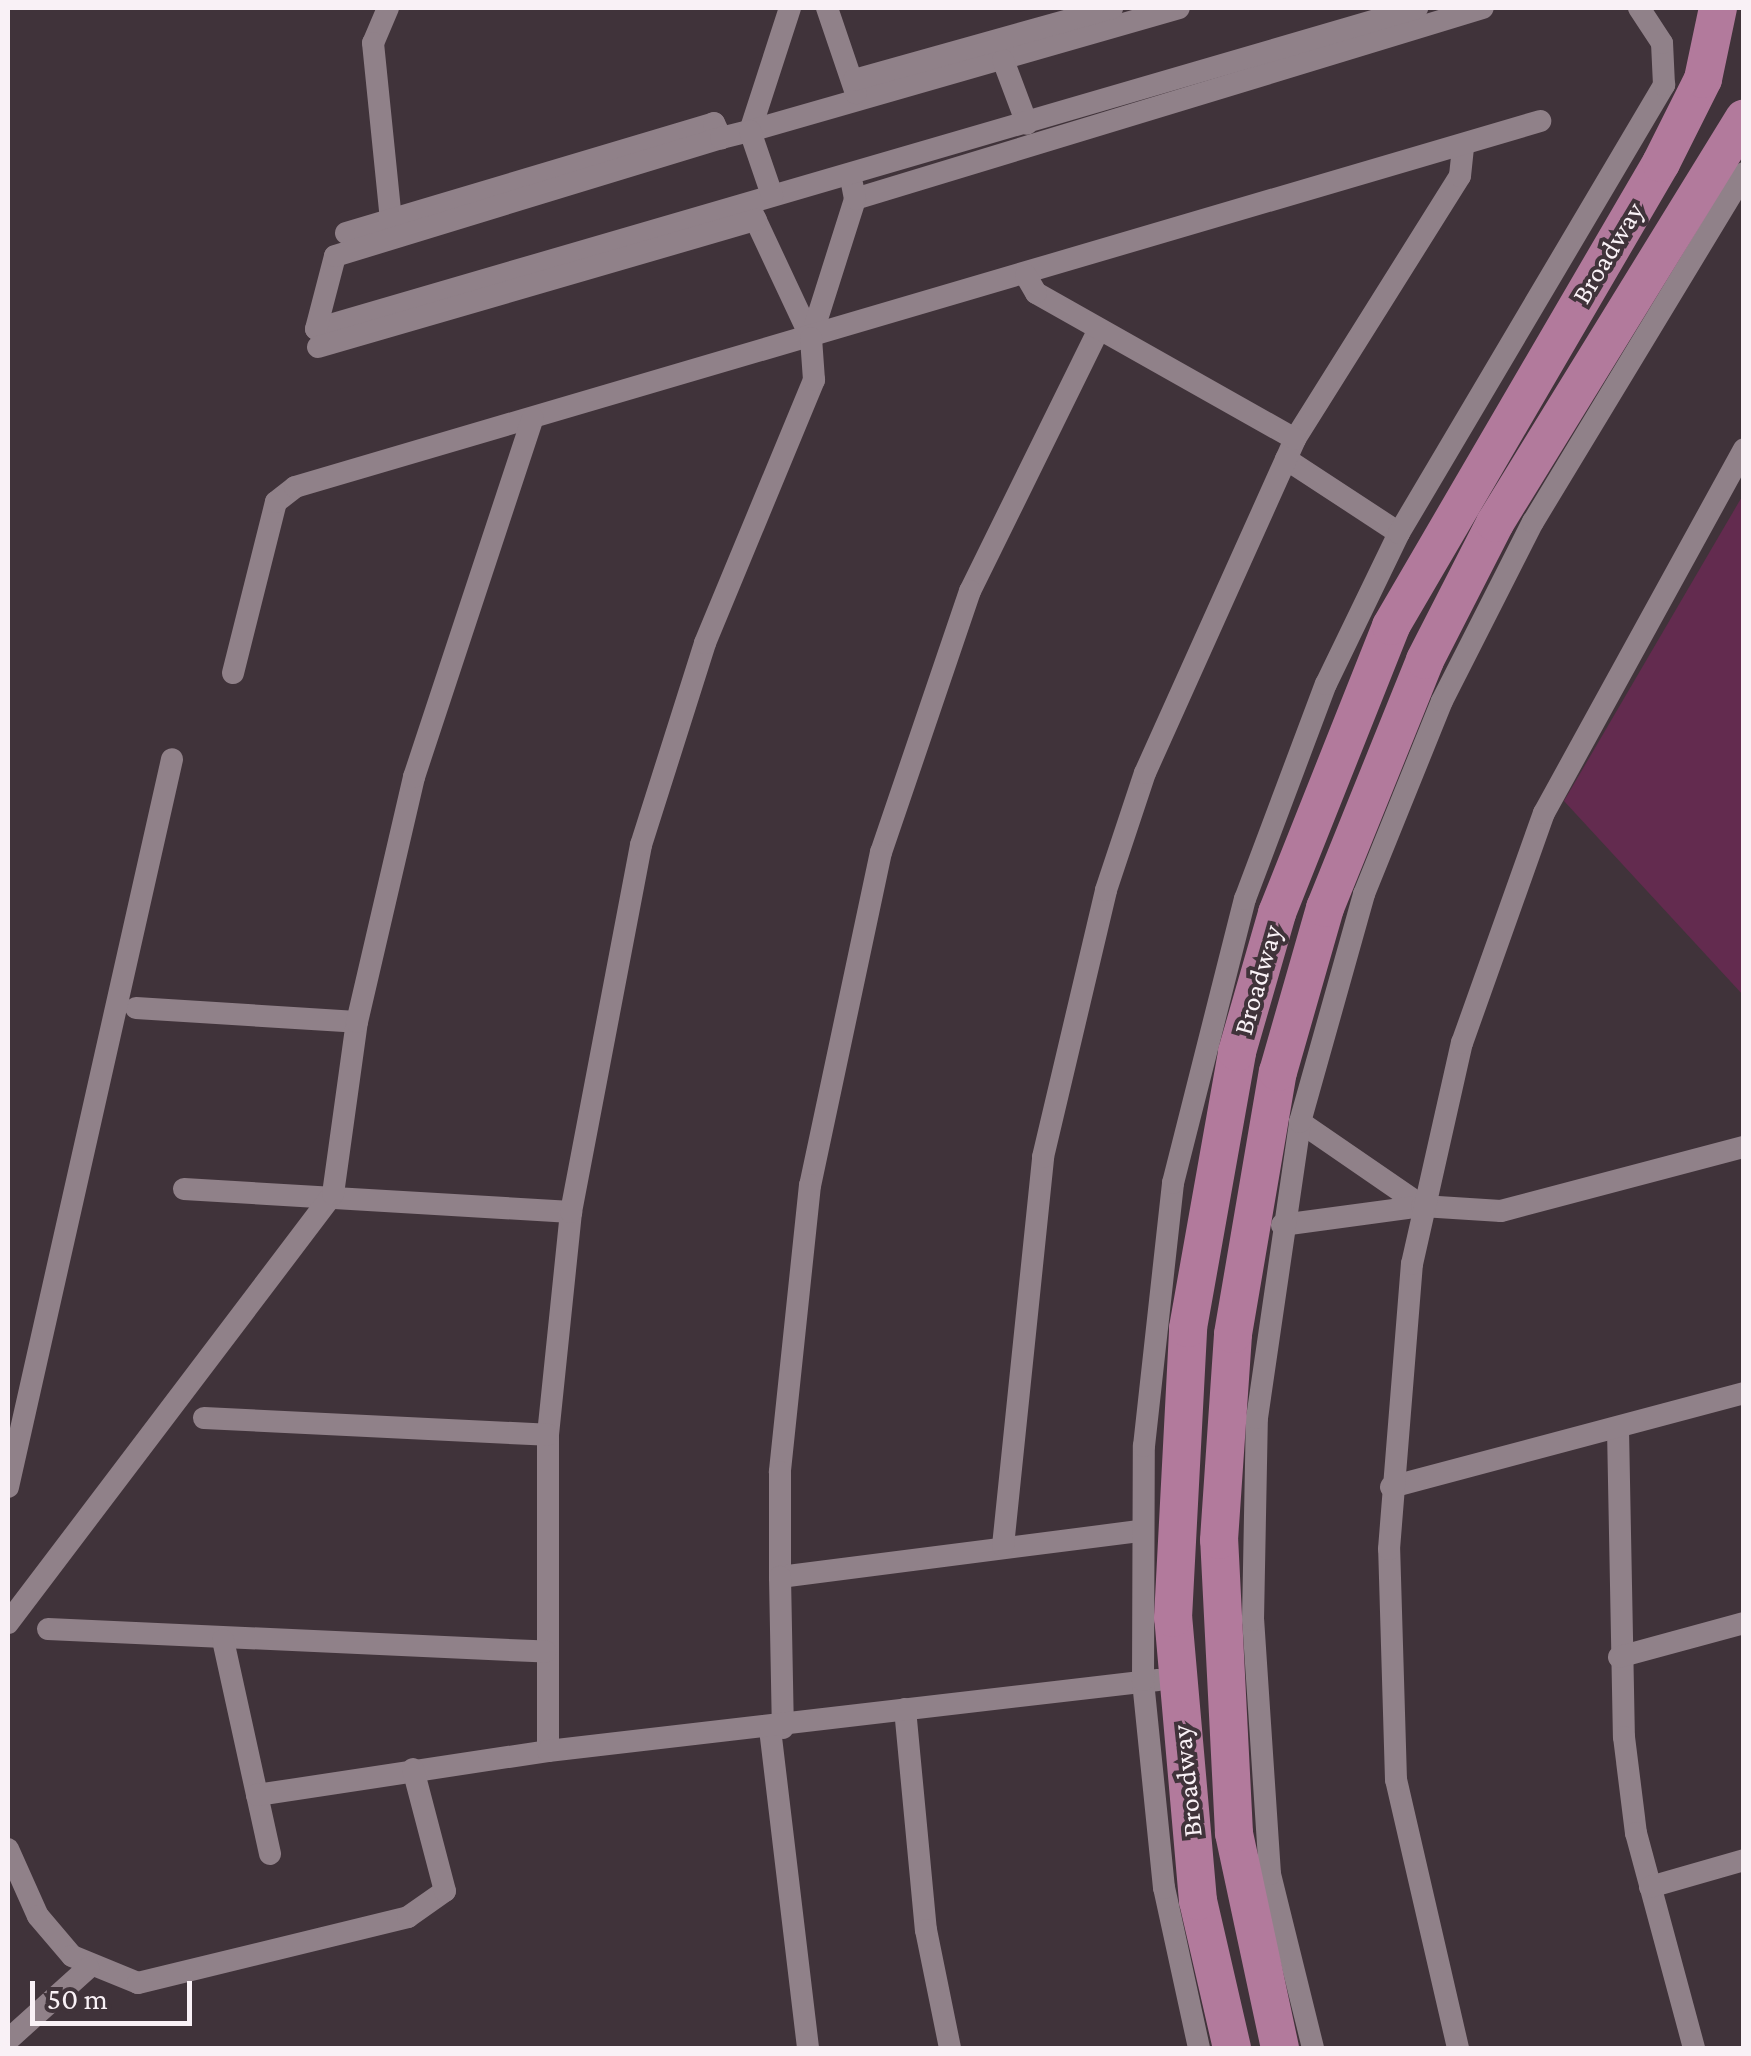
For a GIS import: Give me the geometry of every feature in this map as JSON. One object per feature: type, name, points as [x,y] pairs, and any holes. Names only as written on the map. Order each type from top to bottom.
[{"type":"main road","name":"Broadway","points":[[1232,2048],[1198,1901],[1160,1680],[1191,1309],[1261,906],[1399,610],[1609,220],[1692,104],[1718,8]]},
{"type":"main road","name":"Broadway","points":[[1280,2048],[1234,1833],[1220,1620],[1242,1416],[1246,1235],[1336,931],[1382,754],[1455,599],[1671,266],[1744,119]]},
{"type":"street","points":[[388,8],[372,43],[391,220]]},
{"type":"street","points":[[772,195],[750,131],[790,8]]},
{"type":"street","points":[[827,8],[856,90]]},
{"type":"street","points":[[1112,8],[856,90],[750,131],[335,256],[317,338],[752,211],[772,195],[1418,8]]},
{"type":"street","points":[[856,90],[1003,60],[1180,8]]},
{"type":"street","points":[[856,199],[1483,8]]},
{"type":"street","points":[[1199,2048],[1164,1888],[1160,1680],[1140,1531],[1173,1183],[1326,684],[1399,533],[1609,220],[1664,84],[1662,44],[1639,8]]},
{"type":"street","points":[[1003,60],[1027,124]]},
{"type":"street","points":[[233,674],[276,502],[295,487],[1026,276],[1540,122]]},
{"type":"street","points":[[346,233],[714,123],[721,138]]},
{"type":"street","points":[[1003,1546],[1042,1157],[1101,907],[1145,773],[1290,449],[1460,176],[1462,145]]},
{"type":"street","points":[[1671,266],[1744,173]]},
{"type":"street","points":[[811,338],[856,199],[849,174]]},
{"type":"street","points":[[548,1751],[548,1435],[571,1212],[641,845],[705,643],[814,380],[811,338],[752,211]]},
{"type":"street","points":[[1026,276],[1036,293],[1290,449],[1399,533]]},
{"type":"street","points":[[808,2048],[776,1729],[780,1472],[810,1185],[882,852],[970,591],[1099,329]]},
{"type":"street","points":[[8,1623],[333,1194],[358,1022],[414,778],[533,418]]},
{"type":"street","points":[[1458,2048],[1396,1780],[1392,1487],[1422,1206],[1462,1042],[1544,813],[1744,448]]},
{"type":"street","points":[[8,1487],[172,759]]},
{"type":"street","points":[[1313,2048],[1270,1874],[1259,1754],[1242,1416],[1282,1226],[1336,931]]},
{"type":"street","points":[[136,1008],[358,1022]]},
{"type":"street","points":[[1300,1122],[1422,1206]]},
{"type":"street","points":[[1282,1226],[1422,1206],[1501,1211],[1744,1147]]},
{"type":"street","points":[[184,1189],[333,1194],[571,1212]]},
{"type":"street","points":[[1392,1487],[1618,1430],[1744,1393]]},
{"type":"street","points":[[204,1418],[548,1435]]},
{"type":"street","points":[[1618,1430],[1618,1656],[1650,1886],[1694,2048]]},
{"type":"street","points":[[780,1577],[1140,1531]]},
{"type":"street","points":[[1618,1656],[1744,1623]]},
{"type":"street","points":[[48,1628],[223,1640],[545,1652]]},
{"type":"street","points":[[223,1640],[270,1854]]},
{"type":"street","points":[[258,1795],[548,1751],[776,1729],[905,1708],[1160,1680]]},
{"type":"street","points":[[905,1708],[926,1930],[950,2048]]},
{"type":"street","points":[[8,1849],[38,1916],[88,1968],[138,1984],[408,1917],[445,1891],[414,1769]]},
{"type":"street","points":[[1650,1886],[1744,1860]]},
{"type":"street","points":[[8,2040],[88,1968]]},
{"type":"shaded area","points":[[1743,495],[1743,995],[1564,801]]}]
